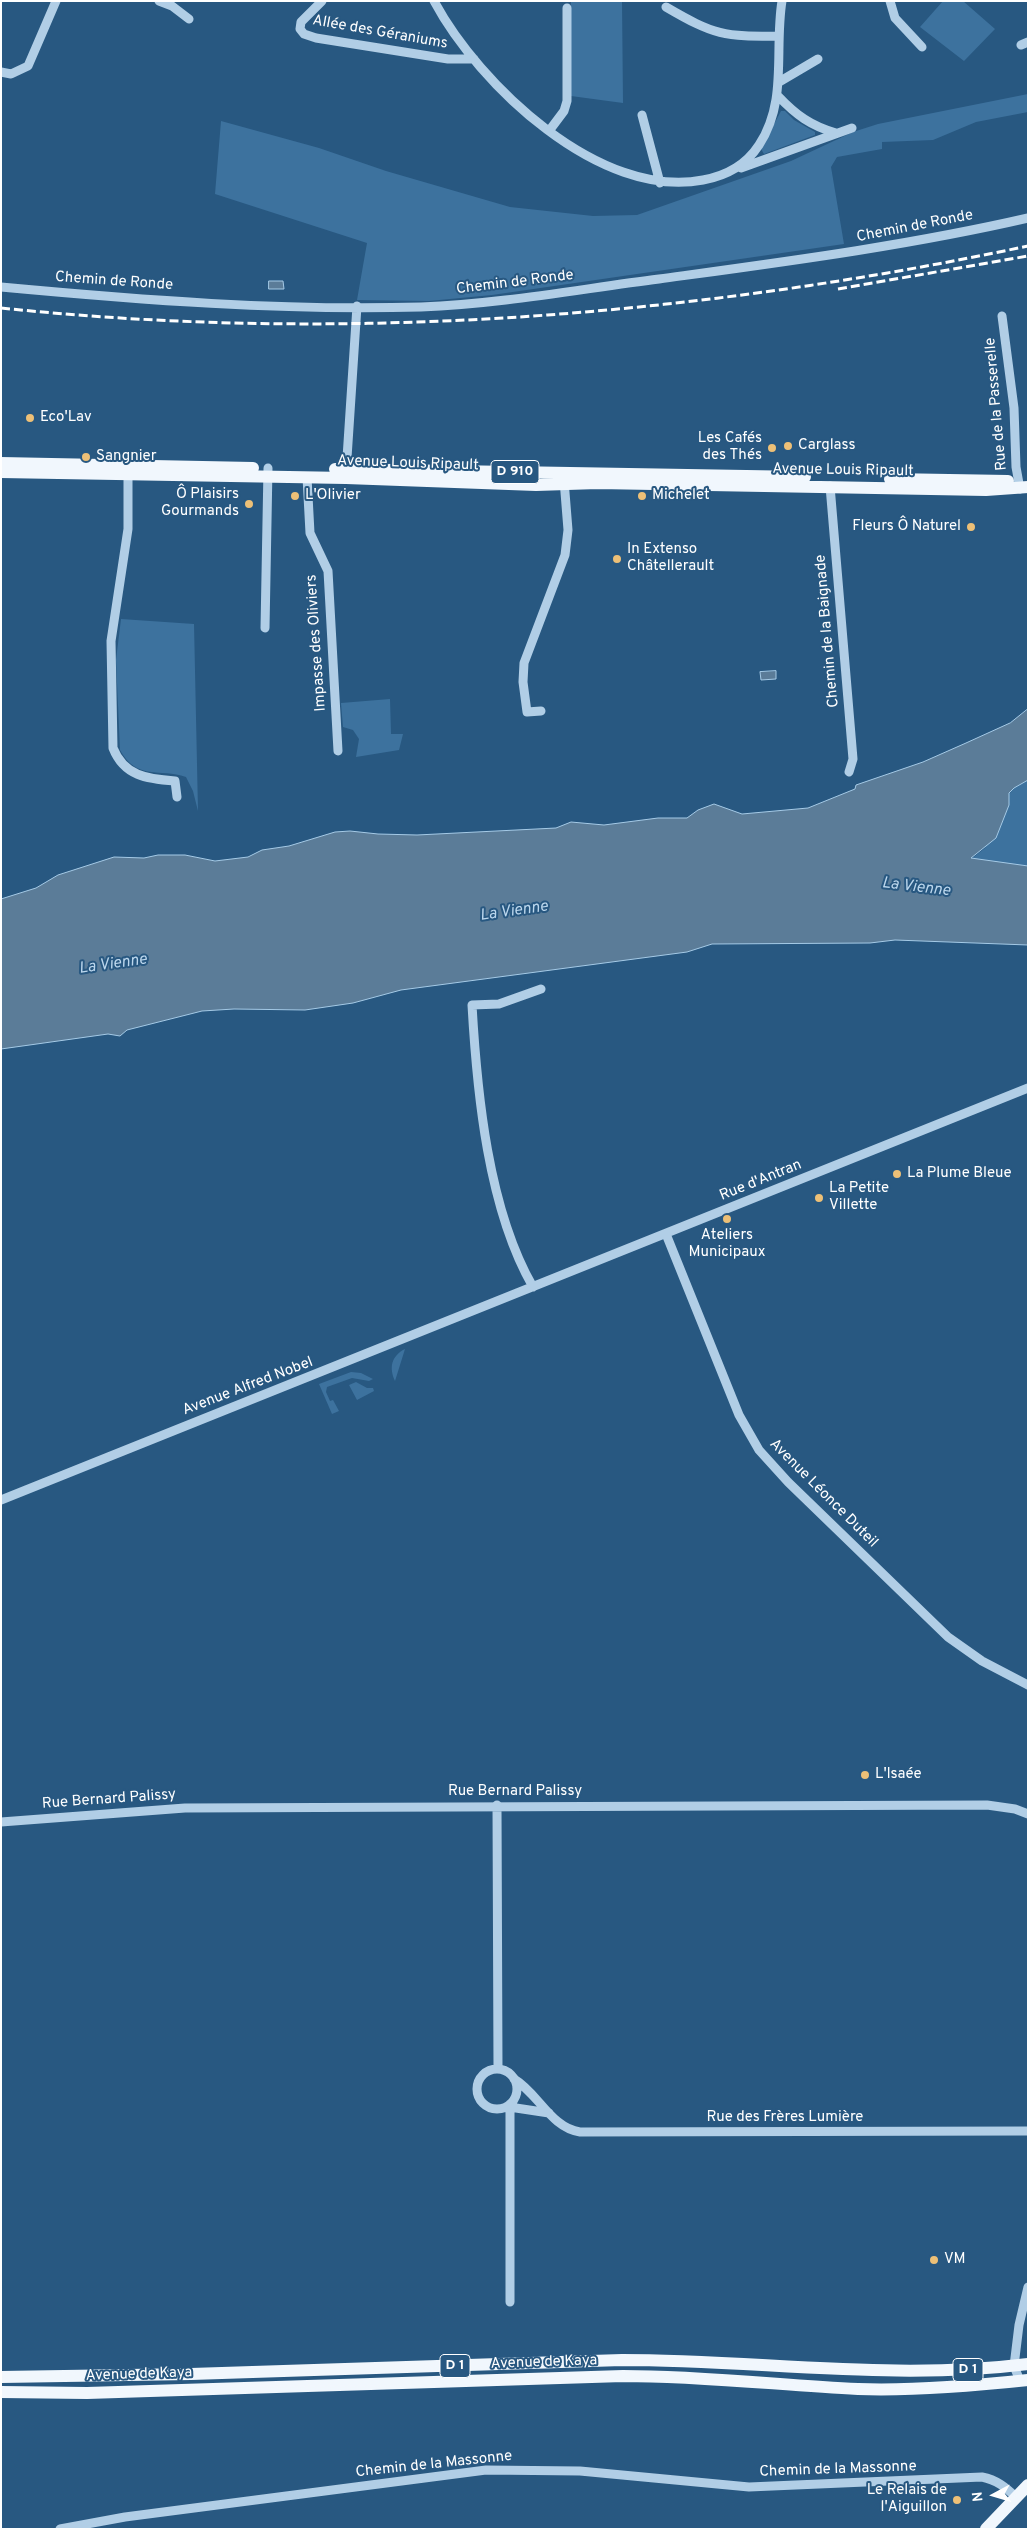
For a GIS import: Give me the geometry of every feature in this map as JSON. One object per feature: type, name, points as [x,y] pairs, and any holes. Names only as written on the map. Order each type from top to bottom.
[{"type":"main road","name":"Avenue Louis Ripault","points":[[1,464],[128,470]]},
{"type":"main road","name":"Avenue Louis Ripault","points":[[1,472],[128,470],[268,472],[346,474],[536,485],[564,478],[1024,484]]},
{"type":"main road","name":"Avenue Louis Ripault","points":[[268,472],[307,477],[346,474]]},
{"type":"main road","name":"Avenue Louis Ripault","points":[[564,478],[830,486],[1024,484]]},
{"type":"main road","name":"Avenue de Kaya","points":[[1,2376],[97,2377],[622,2360],[685,2361],[875,2372],[955,2371],[1028,2364]]},
{"type":"main road","points":[[1,2368],[97,2377]]},
{"type":"main road","name":"Avenue de Kaya","points":[[1,2392],[87,2393],[623,2376],[685,2377],[868,2389],[955,2387],[1024,2381]]},
{"type":"main road","points":[[986,2529],[1028,2485]]},
{"type":"street","points":[[1,72],[11,74],[28,66],[56,1]]},
{"type":"street","points":[[159,1],[172,6],[189,19]]},
{"type":"street","name":"Allée des Géraniums","points":[[322,1],[301,22],[300,28],[304,34],[316,38],[448,59],[474,59]]},
{"type":"street","points":[[434,1],[474,59],[497,85],[549,131],[594,160],[628,174],[660,183],[696,182],[852,128]]},
{"type":"street","points":[[731,171],[746,160],[759,146],[769,126],[778,96],[779,36],[782,1]]},
{"type":"street","points":[[890,1],[895,18],[922,47]]},
{"type":"street","points":[[666,6],[712,32],[739,37],[779,36]]},
{"type":"street","points":[[549,131],[564,111],[567,101],[567,8]]},
{"type":"street","points":[[779,82],[818,59]]},
{"type":"street","points":[[778,96],[803,120],[836,134]]},
{"type":"street","points":[[642,115],[660,183]]},
{"type":"street","name":"Chemin de Ronde","points":[[1,287],[194,302],[420,307],[487,302],[855,252],[1028,218]]},
{"type":"street","points":[[346,474],[357,306]]},
{"type":"street","name":"Rue de la Passerelle","points":[[1002,316],[1024,484]]},
{"type":"street","points":[[128,470],[128,530],[112,641],[113,748],[118,761],[133,772],[150,780],[175,781],[177,797]]},
{"type":"street","points":[[265,628],[268,472]]},
{"type":"street","name":"Impasse des Oliviers","points":[[307,477],[310,532],[328,571],[338,751]]},
{"type":"street","points":[[541,711],[527,712],[523,668],[565,555],[568,530],[564,478]]},
{"type":"street","name":"Chemin de la Baignade","points":[[830,486],[853,759],[850,772]]},
{"type":"street","points":[[533,1287],[517,1254],[497,1189],[478,1080],[472,1005],[499,1004],[541,989]]},
{"type":"street","name":"Rue d'Antran","points":[[504,1299],[1028,1088]]},
{"type":"street","name":"Avenue Léonce Duteil","points":[[666,1234],[739,1414],[759,1450],[788,1482],[948,1637],[982,1660],[1028,1684]]},
{"type":"street","name":"Avenue Alfred Nobel","points":[[1,1500],[504,1299]]},
{"type":"street","points":[[497,1805],[498,2069]]},
{"type":"street","name":"Rue Bernard Palissy","points":[[1,1822],[148,1809],[497,1805],[987,1805],[1015,1809],[1028,1814]]},
{"type":"street","points":[[498,2069],[510,2074],[514,2079],[516,2095],[505,2108],[492,2108],[481,2101],[477,2089],[481,2077],[491,2070],[498,2069]]},
{"type":"street","name":"Rue des Frères Lumière","points":[[514,2079],[531,2091],[549,2113],[567,2128],[580,2132],[1028,2131]]},
{"type":"street","points":[[510,2104],[510,2302]]},
{"type":"street","name":"Rue des Frères Lumière","points":[[510,2104],[516,2108],[549,2113]]},
{"type":"street","points":[[1024,2381],[1014,2366],[1019,2325],[1028,2287]]},
{"type":"street","name":"Chemin de la Massonne","points":[[60,2529],[125,2517],[486,2470],[580,2471],[749,2487],[982,2477],[993,2479],[1004,2485],[1016,2497]]},
{"type":"shaded area","points":[[571,1],[622,1],[623,103],[571,96]]},
{"type":"shaded area","points":[[943,1],[963,1],[995,29],[964,61],[920,27]]},
{"type":"shaded area","points":[[1028,94],[1028,112],[976,122],[933,140],[882,142],[882,149],[837,157],[831,167],[844,244],[492,295],[429,301],[357,300],[367,243],[215,194],[221,121],[319,148],[386,171],[510,207],[593,216],[637,215],[791,161],[853,132],[878,124]]},
{"type":"shaded area","points":[[781,111],[785,111],[794,120],[815,132],[815,135],[764,154],[761,149]]},
{"type":"shaded area","points":[[121,619],[194,624],[198,811],[193,791],[186,777],[141,770],[127,760],[120,750],[116,660]]},
{"type":"shaded area","points":[[390,699],[391,734],[403,734],[399,750],[356,757],[359,739],[353,730],[343,727],[341,703]]},
{"type":"shaded area","points":[[1028,780],[1028,866],[971,859],[985,848],[1009,805],[1009,794],[1014,788]]},
{"type":"shaded area","points":[[405,1349],[395,1381],[392,1363],[397,1355]]},
{"type":"shaded area","points":[[351,1372],[361,1373],[373,1379],[369,1381],[352,1378],[327,1387],[326,1392],[330,1401],[333,1400],[339,1411],[332,1414],[319,1384]]},
{"type":"shaded area","points":[[356,1382],[367,1388],[373,1388],[374,1391],[357,1400],[349,1385]]},
{"type":"water","points":[[269,281],[283,281],[284,289],[269,289]]},
{"type":"water","points":[[776,671],[776,679],[761,680],[760,672]]},
{"type":"water","name":"La Vienne","points":[[1028,709],[1028,780],[1009,793],[1009,805],[996,838],[971,858],[1028,866],[1028,945],[895,940],[870,943],[712,944],[687,952],[401,990],[353,1003],[305,1010],[234,1009],[202,1011],[127,1030],[120,1036],[108,1034],[1,1049],[1,899],[36,888],[58,875],[114,857],[144,858],[158,855],[185,855],[215,861],[248,857],[262,850],[289,846],[335,832],[350,831],[417,835],[556,828],[571,822],[604,825],[658,818],[687,818],[698,810],[714,804],[742,814],[808,808],[855,789],[856,785],[923,762],[966,743],[1010,723]]},
{"type":"railway","points":[[1,308],[130,319],[259,323],[388,323],[517,317],[645,306],[774,291],[901,271],[1028,246]]},
{"type":"railway","points":[[838,289],[1028,256]]},
{"type":"place","name":"Eco'Lav","points":[[30,418]]},
{"type":"place","name":"Carglass","points":[[788,446]]},
{"type":"place","name":"Les Cafés des Thés","points":[[772,448]]},
{"type":"place","name":"Sangnier","points":[[86,457]]},
{"type":"place","name":"L'Olivier","points":[[295,496]]},
{"type":"place","name":"Michelet","points":[[642,496]]},
{"type":"place","name":"Ô Plaisirs Gourmands","points":[[249,504]]},
{"type":"place","name":"Fleurs Ô Naturel","points":[[971,527]]},
{"type":"place","name":"In Extenso Châtellerault","points":[[617,559]]},
{"type":"place","name":"La Plume Bleue","points":[[897,1174]]},
{"type":"place","name":"La Petite Villette","points":[[819,1198]]},
{"type":"place","name":"Ateliers Municipaux","points":[[727,1219]]},
{"type":"place","name":"L'Isaée","points":[[865,1775]]},
{"type":"place","name":"VM","points":[[934,2260]]},
{"type":"place","name":"Le Relais de l'Aiguillon","points":[[957,2500]]}]
